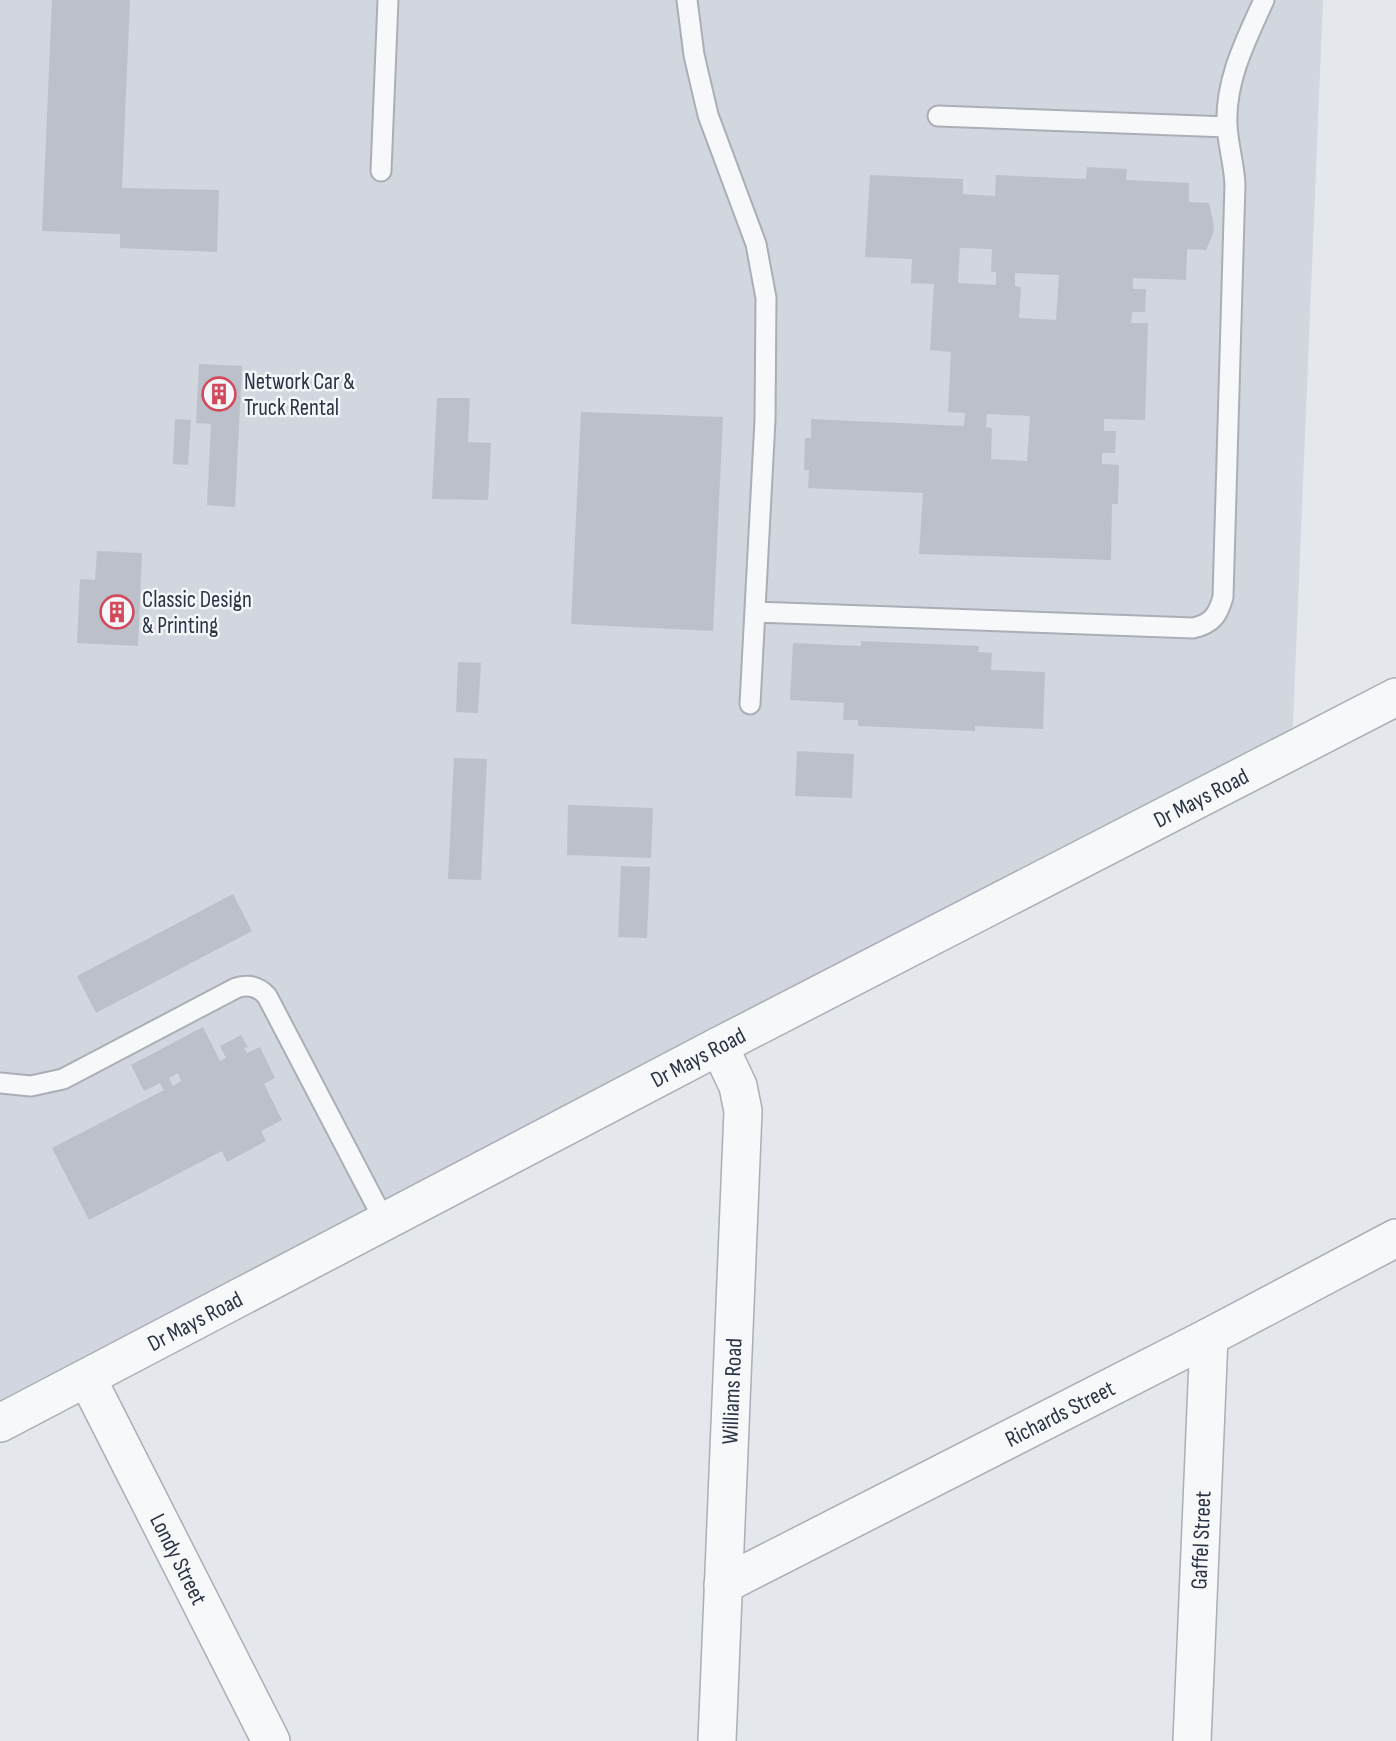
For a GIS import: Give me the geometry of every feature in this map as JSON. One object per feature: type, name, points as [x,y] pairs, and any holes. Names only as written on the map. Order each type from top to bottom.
[{"type":"street","name":"Dr Mays Road","points":[[0,1423],[719,1046],[1396,697]]},
{"type":"street","name":"Williams Road","points":[[718,1741],[743,1111],[738,1086],[719,1046]]},
{"type":"street","name":"Richards Street","points":[[723,1585],[1209,1337],[1396,1238]]},
{"type":"street","name":"Gaffel Street","points":[[1192,1741],[1209,1337]]},
{"type":"street","name":"Londy Street","points":[[87,1378],[270,1741]]},
{"type":"lane","points":[[382,171],[388,0]]},
{"type":"lane","points":[[687,0],[694,55],[708,115],[756,244],[766,299],[765,420],[750,704]]},
{"type":"lane","points":[[755,612],[1194,628],[1205,625],[1214,618],[1223,597],[1235,184],[1227,127],[1227,104],[1239,56],[1264,0]]},
{"type":"lane","points":[[938,116],[1227,127]]},
{"type":"lane","points":[[0,1083],[31,1086],[63,1079],[236,988],[252,986],[267,996],[386,1222]]},
{"type":"shaded area","points":[[0,0],[1323,0],[1292,747],[0,1419]]},
{"type":"building","points":[[52,0],[130,0],[122,188],[219,190],[217,252],[120,248],[120,234],[42,231]]},
{"type":"building","points":[[1087,167],[1127,169],[1126,180],[1189,183],[1189,202],[1209,203],[1214,226],[1206,250],[1187,249],[1186,280],[1133,278],[1133,289],[1146,289],[1145,312],[1132,312],[1131,323],[1148,323],[1145,420],[1104,419],[1104,431],[1116,431],[1115,453],[1102,453],[1102,464],[1119,465],[1118,504],[1112,504],[1111,560],[919,554],[923,493],[808,488],[809,470],[804,470],[805,438],[811,438],[811,419],[964,426],[965,413],[948,412],[951,352],[930,350],[934,284],[911,283],[912,259],[865,257],[870,175],[963,179],[963,194],[995,196],[996,175],[1086,179]],"holes":[[[960,248],[992,249],[991,272],[996,272],[996,285],[958,283]],[[1015,273],[1059,275],[1056,320],[1019,318],[1021,287],[1015,286]],[[987,414],[1030,416],[1027,461],[991,459],[992,428],[986,427]]]},
{"type":"building","name":"Network Car & Truck Rental","points":[[199,364],[242,366],[235,507],[207,505],[211,424],[196,423]]},
{"type":"building","points":[[437,398],[470,398],[468,442],[491,443],[488,500],[432,499]]},
{"type":"building","points":[[581,412],[723,417],[713,631],[571,624]]},
{"type":"building","points":[[175,419],[191,420],[188,465],[173,464]]},
{"type":"building","name":"Classic Design & Printing","points":[[97,551],[142,553],[138,646],[77,643],[80,579],[95,580]]},
{"type":"building","points":[[861,641],[979,646],[978,652],[992,653],[991,670],[1045,672],[1043,729],[975,726],[975,731],[858,726],[858,720],[843,720],[844,703],[790,700],[793,643],[861,646]]},
{"type":"building","points":[[458,662],[481,663],[478,713],[456,712]]},
{"type":"building","points":[[797,751],[854,754],[852,798],[795,796]]},
{"type":"building","points":[[454,758],[487,759],[481,880],[448,879]]},
{"type":"building","points":[[568,805],[653,808],[651,858],[567,855]]},
{"type":"building","points":[[621,866],[650,867],[647,938],[618,937]]},
{"type":"building","points":[[233,894],[252,931],[96,1013],[77,976]]},
{"type":"building","points":[[203,1027],[220,1061],[226,1058],[220,1046],[241,1035],[248,1047],[244,1048],[247,1053],[260,1047],[275,1078],[264,1084],[282,1120],[261,1131],[266,1141],[227,1162],[222,1151],[89,1220],[52,1148],[164,1090],[160,1083],[144,1091],[131,1065]],"holes":[[[178,1073],[181,1081],[173,1086],[169,1078]]]},
{"type":"place","name":"Network Car & Truck Rental","points":[[219,394]]},
{"type":"place","name":"Classic Design & Printing","points":[[117,612]]}]
